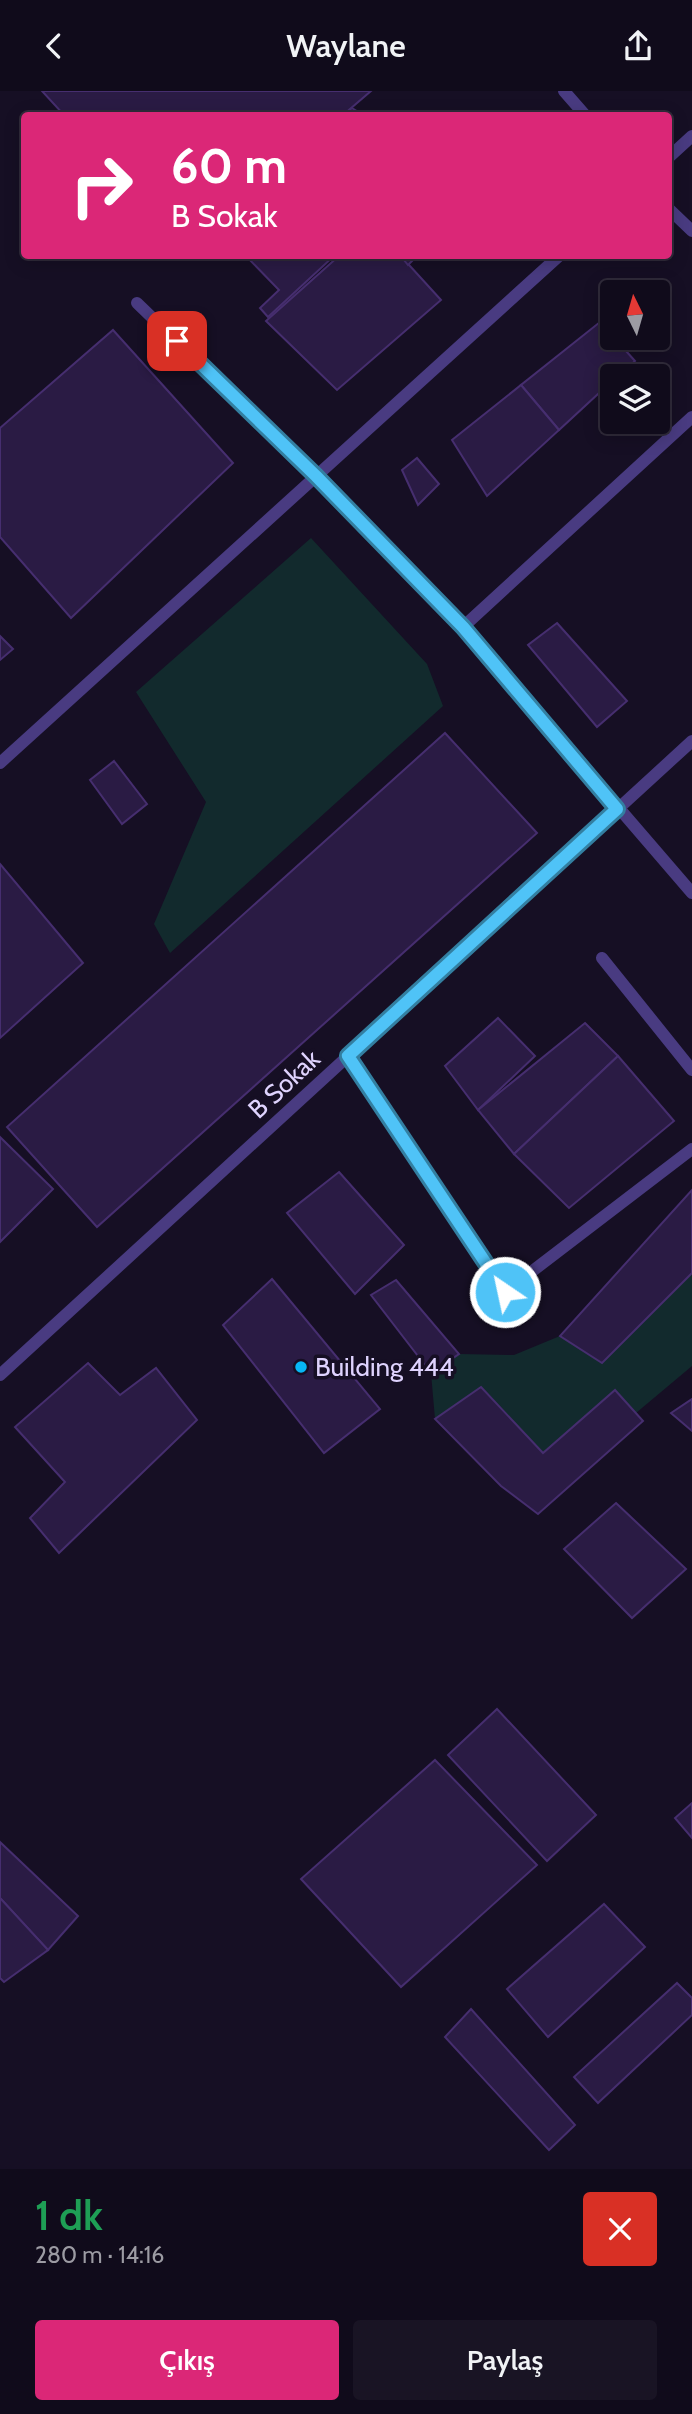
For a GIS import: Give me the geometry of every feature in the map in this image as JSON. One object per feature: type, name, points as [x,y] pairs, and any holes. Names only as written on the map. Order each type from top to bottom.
[{"type":"lane","points":[[564,91],[582,112]]},
{"type":"lane","points":[[672,154],[692,137]]},
{"type":"lane","points":[[672,212],[692,231]]},
{"type":"lane","points":[[0,763],[556,259]]},
{"type":"lane","points":[[137,303],[316,476],[463,627],[692,893]]},
{"type":"lane","points":[[463,627],[692,417]]},
{"type":"lane","name":"B Sokak","points":[[0,1375],[692,741]]},
{"type":"lane","points":[[602,958],[692,1070]]},
{"type":"lane","points":[[348,1056],[505,1292],[692,1149]]},
{"type":"green space","points":[[311,538],[427,664],[443,706],[170,953],[154,924],[206,802],[136,692]]},
{"type":"green space","points":[[692,1273],[692,1366],[636,1413],[543,1453],[482,1387],[435,1419],[431,1373],[459,1354],[514,1355],[560,1336],[602,1362]]},
{"type":"building","points":[[42,91],[371,91],[346,112],[61,112]]},
{"type":"building","points":[[249,259],[331,259],[268,317],[260,308],[279,290]]},
{"type":"building","points":[[336,259],[404,259],[441,300],[337,390],[266,321]]},
{"type":"building","points":[[403,259],[414,259],[408,265]]},
{"type":"building","points":[[600,322],[600,350],[625,350],[635,361],[632,364],[600,364],[600,392],[559,430],[521,385]]},
{"type":"building","points":[[113,330],[233,463],[71,618],[0,537],[0,428]]},
{"type":"building","points":[[521,385],[559,430],[487,496],[452,440]]},
{"type":"building","points":[[417,458],[439,484],[418,505],[402,470]]},
{"type":"building","points":[[557,623],[627,701],[597,727],[528,645]]},
{"type":"building","points":[[0,636],[13,649],[0,660]]},
{"type":"building","points":[[445,733],[537,833],[97,1227],[7,1127]]},
{"type":"building","points":[[114,761],[147,804],[122,824],[90,780]]},
{"type":"building","points":[[0,864],[83,963],[0,1038]]},
{"type":"building","points":[[498,1018],[535,1056],[478,1110],[445,1066]]},
{"type":"building","points":[[585,1023],[618,1056],[514,1154],[478,1110]]},
{"type":"building","points":[[618,1056],[674,1121],[569,1208],[514,1154]]},
{"type":"building","points":[[0,1137],[53,1189],[0,1242]]},
{"type":"building","points":[[339,1172],[404,1245],[355,1294],[287,1213]]},
{"type":"building","points":[[692,1190],[692,1273],[602,1363],[560,1336]]},
{"type":"building","name":"Building 444","points":[[272,1279],[380,1409],[324,1453],[223,1325]]},
{"type":"building","points":[[396,1280],[459,1354],[431,1373],[371,1295]]},
{"type":"building","points":[[88,1363],[120,1395],[156,1368],[197,1420],[59,1553],[30,1518],[65,1482],[15,1427]]},
{"type":"building","points":[[481,1387],[543,1453],[615,1390],[643,1421],[538,1514],[501,1486],[435,1419]]},
{"type":"building","points":[[692,1399],[692,1431],[671,1413]]},
{"type":"building","points":[[616,1503],[686,1569],[632,1618],[564,1549]]},
{"type":"building","points":[[497,1709],[596,1815],[547,1861],[448,1755]]},
{"type":"building","points":[[435,1760],[537,1865],[401,1987],[301,1879]]},
{"type":"building","points":[[692,1803],[692,1838],[675,1818]]},
{"type":"building","points":[[0,1842],[78,1916],[48,1950],[0,1898]]},
{"type":"building","points":[[0,1898],[48,1950],[4,1982],[0,1978]]},
{"type":"building","points":[[604,1904],[645,1947],[548,2037],[507,1989]]},
{"type":"building","points":[[677,1983],[692,1998],[692,2015],[598,2103],[574,2077]]},
{"type":"building","points":[[471,2009],[575,2125],[549,2150],[445,2037]]},
{"type":"place","name":"Building 444","points":[[301,1367]]},
{"type":"route","points":[[177,341],[316,476],[463,627],[617,809],[348,1056],[505,1292]]}]
